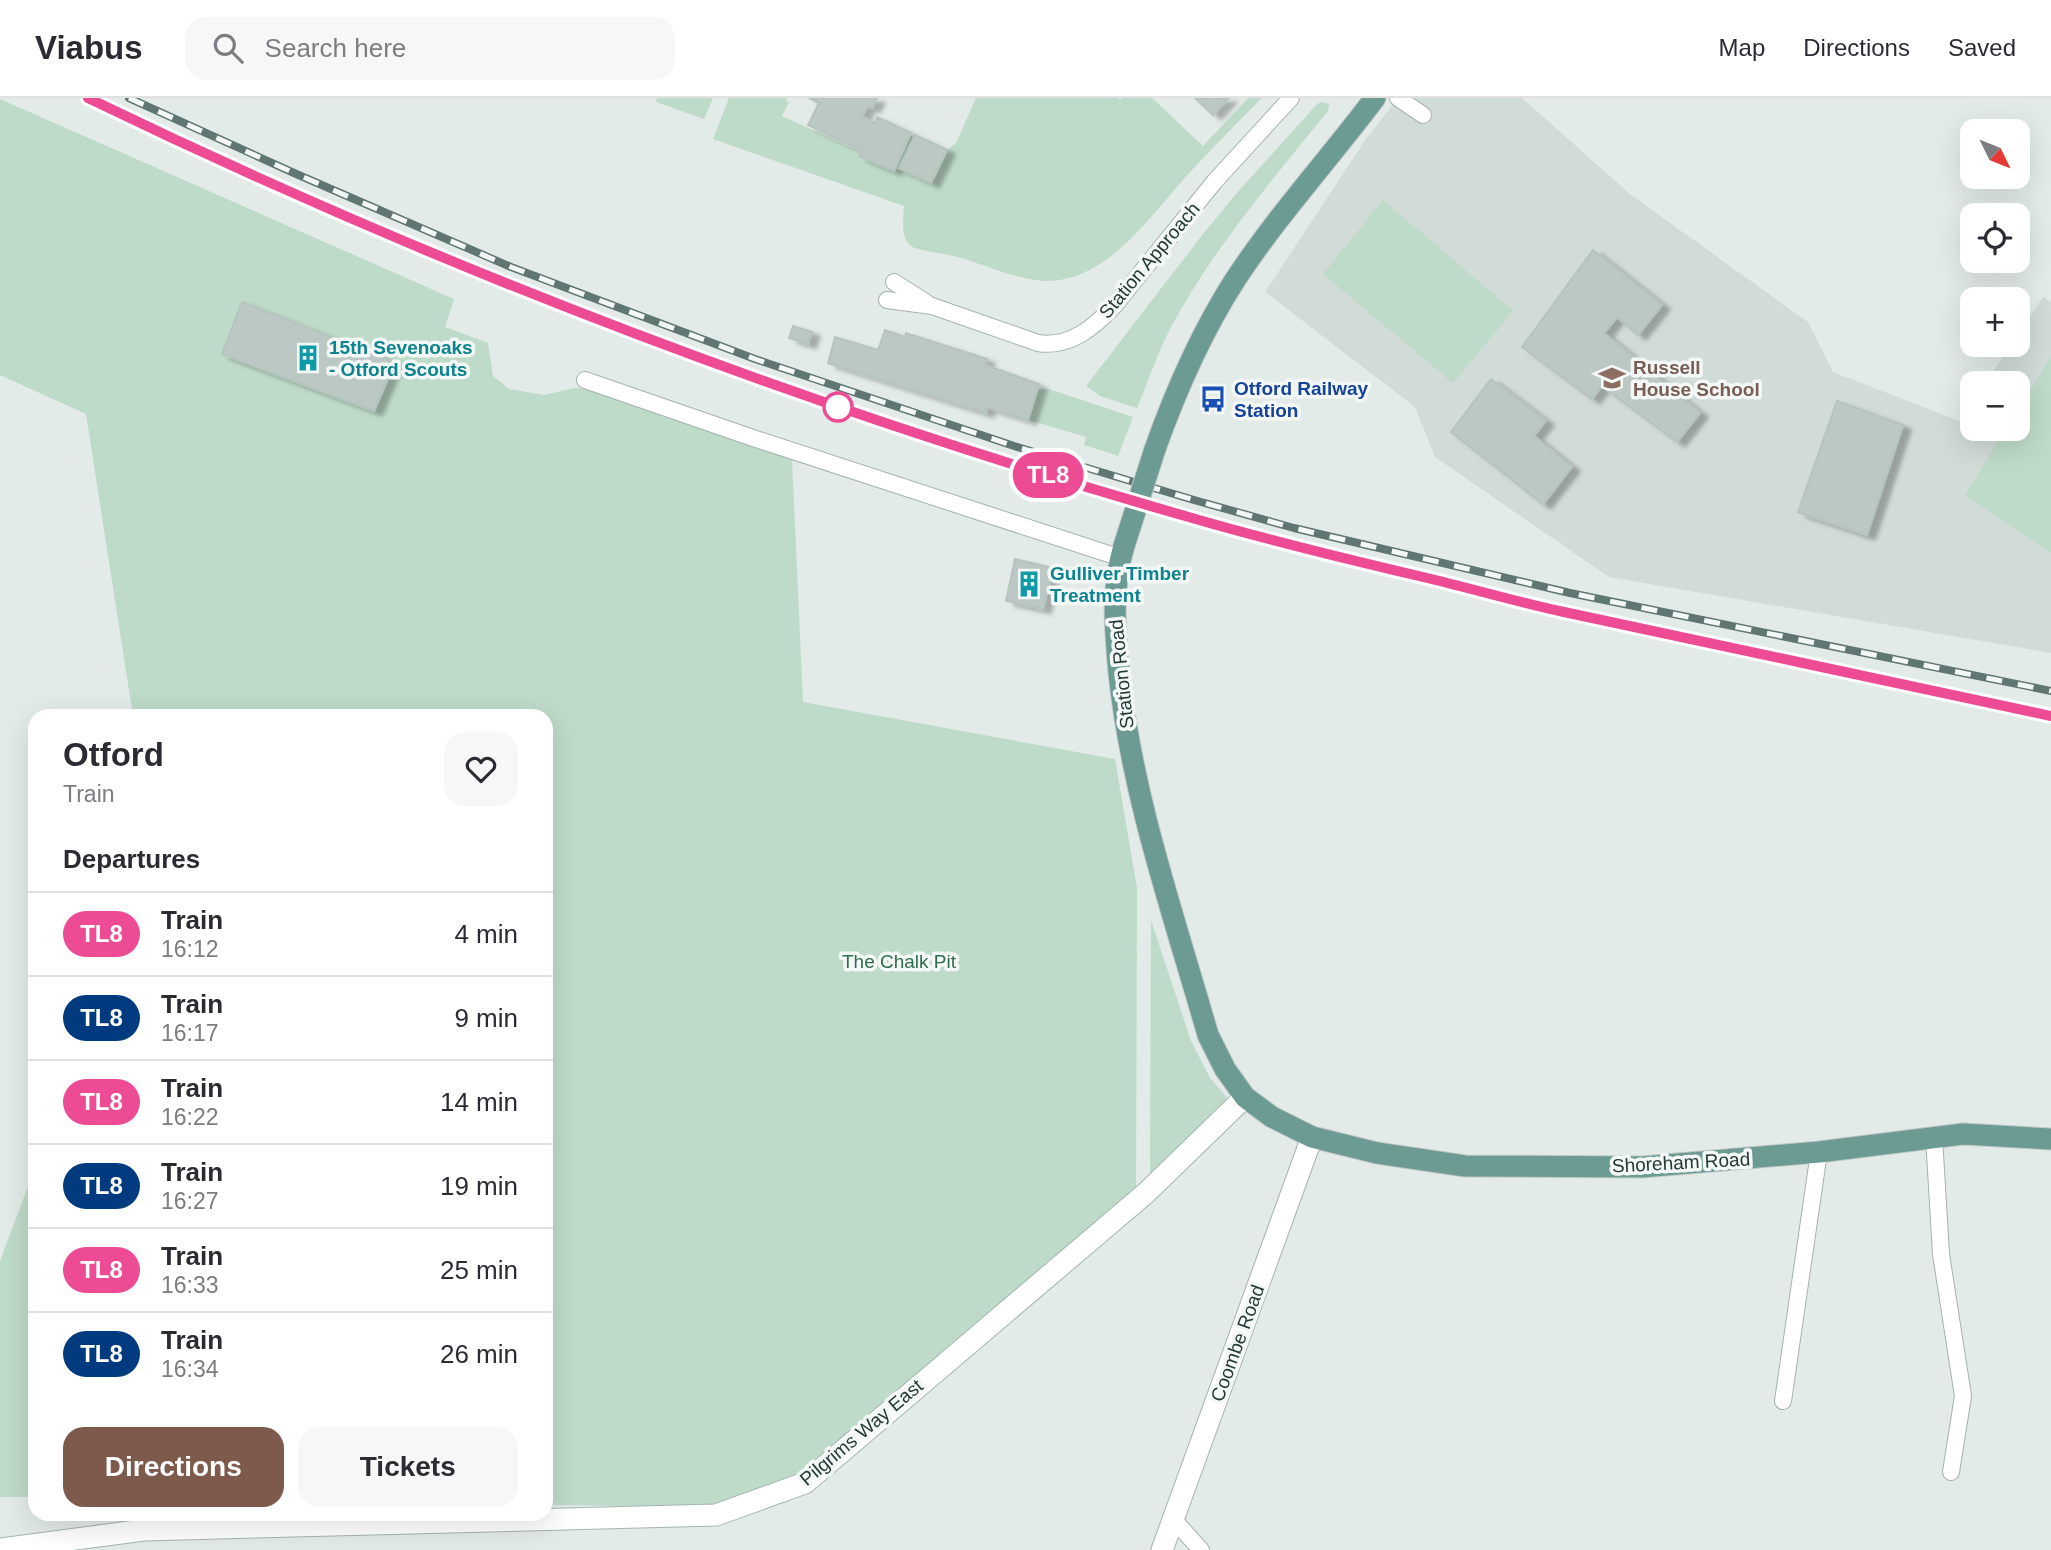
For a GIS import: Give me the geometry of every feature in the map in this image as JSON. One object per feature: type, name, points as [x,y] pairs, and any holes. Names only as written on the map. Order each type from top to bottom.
[{"type":"main road","name":"Station Road","points":[[1312,1137],[1272,1117],[1245,1097],[1225,1069],[1208,1035],[1144,812],[1125,722],[1114,597],[1123,552],[1154,449],[1184,376],[1223,300],[1279,219],[1375,98]]},
{"type":"main road","name":"Shoreham Road","points":[[1312,1137],[1377,1153],[1465,1166],[1642,1167],[1819,1153],[1963,1134],[2051,1139]]},
{"type":"street","name":"Pilgrims Way East","points":[[553,1519],[716,1515],[805,1483],[1146,1193],[1245,1097]]},
{"type":"street","name":"Coombe Road","points":[[1162,1550],[1312,1137]]},
{"type":"street","name":"Pilgrims Way East","points":[[0,1549],[144,1530],[487,1521]]},
{"type":"lane","name":"Station Approach","points":[[887,300],[932,306],[1038,343],[1056,344],[1077,337],[1114,306],[1215,181],[1291,98]]},
{"type":"lane","points":[[1398,98],[1423,115]]},
{"type":"lane","name":"Station Approach","points":[[894,282],[932,306]]},
{"type":"lane","points":[[584,380],[782,447],[1123,552]]},
{"type":"lane","points":[[1934,1137],[1941,1254],[1963,1396],[1951,1472]]},
{"type":"lane","points":[[1783,1401],[1819,1153]]},
{"type":"lane","points":[[1173,1519],[1201,1550]]},
{"type":"shaded area","name":"Russell House School","points":[[1398,98],[1522,98],[1631,195],[1808,322],[1833,372],[1960,419],[1960,441],[2030,441],[2030,371],[1993,371],[2003,357],[2030,357],[2030,316],[2043,297],[2051,302],[2051,653],[1609,577],[1435,457],[1415,407],[1265,292],[1366,139]]},
{"type":"green space","points":[[657,98],[713,98],[704,119],[656,102]]},
{"type":"green space","points":[[729,98],[787,98],[786,101],[789,102],[782,116],[861,152],[859,156],[893,171],[910,135],[914,137],[899,168],[931,183],[947,150],[956,143],[976,98],[1152,98],[1203,146],[1248,98],[1262,98],[1128,242],[1089,270],[1068,278],[1046,281],[1022,278],[964,259],[919,249],[907,242],[904,234],[904,206],[713,139]]},
{"type":"green space","name":"The Chalk Pit","points":[[0,99],[454,299],[445,327],[488,343],[493,376],[509,389],[544,395],[574,388],[587,389],[792,460],[803,702],[1115,759],[1137,888],[1136,1190],[800,1473],[770,1488],[709,1507],[553,1505],[553,709],[132,709],[86,414],[0,375]]},
{"type":"green space","points":[[1317,104],[1329,104],[1328,111],[1244,216],[1187,300],[1165,339],[1137,408],[1100,396],[1086,386],[1235,195]]},
{"type":"green space","points":[[1383,200],[1513,311],[1453,383],[1323,274]]},
{"type":"green space","points":[[2051,357],[2051,553],[1965,495],[1999,441],[2030,441],[2030,391]]},
{"type":"green space","points":[[1049,389],[1133,417],[1118,456],[1084,445],[1086,437],[1028,420],[1037,390]]},
{"type":"green space","points":[[1151,920],[1191,1041],[1210,1078],[1230,1101],[1150,1179]]},
{"type":"green space","points":[[28,1187],[28,1497],[0,1497],[0,1261]]},
{"type":"building","points":[[809,98],[877,98],[872,108],[867,106],[862,117],[875,123],[877,117],[911,133],[894,171],[859,156],[861,150],[808,125],[819,103]]},
{"type":"building","points":[[1195,98],[1229,98],[1213,115]]},
{"type":"building","points":[[915,135],[947,150],[931,183],[899,168]]},
{"type":"building","points":[[1593,250],[1662,305],[1638,335],[1617,317],[1604,333],[1700,413],[1677,442],[1602,386],[1592,399],[1522,347]]},
{"type":"building","name":"15th Sevenoaks - Otford Scouts","points":[[242,302],[395,362],[374,411],[222,354]]},
{"type":"building","points":[[793,326],[812,332],[808,344],[789,338]]},
{"type":"building","points":[[885,330],[905,337],[906,333],[987,359],[985,365],[1039,384],[1028,420],[987,407],[986,413],[828,363],[835,337],[878,350]]},
{"type":"building","points":[[1491,379],[1546,421],[1534,436],[1572,467],[1543,504],[1451,432]]},
{"type":"building","points":[[1837,401],[1903,425],[1867,535],[1798,512]]},
{"type":"building","name":"Gulliver Timber Treatment","points":[[1015,559],[1053,568],[1043,609],[1006,601]]},
{"type":"railway","points":[[88,98],[222,161],[493,278],[769,383],[1050,476],[1222,526],[1433,580],[1664,633],[2051,716]]},
{"type":"railway","points":[[129,98],[511,267],[755,359],[1014,446],[1294,528],[1570,593],[2051,691]]},
{"type":"train","name":"TL8","points":[[88,98],[291,193],[572,310],[664,346],[821,401],[1016,465],[1191,518],[1324,554],[1560,611],[2051,716]]},
{"type":"place","name":"15th Sevenoaks - Otford Scouts","points":[[308,358]]},
{"type":"place","name":"Russell House School","points":[[1612,378]]},
{"type":"place","name":"Otford Railway Station","points":[[1213,399]]},
{"type":"place","name":"Gulliver Timber Treatment","points":[[1029,584]]}]
